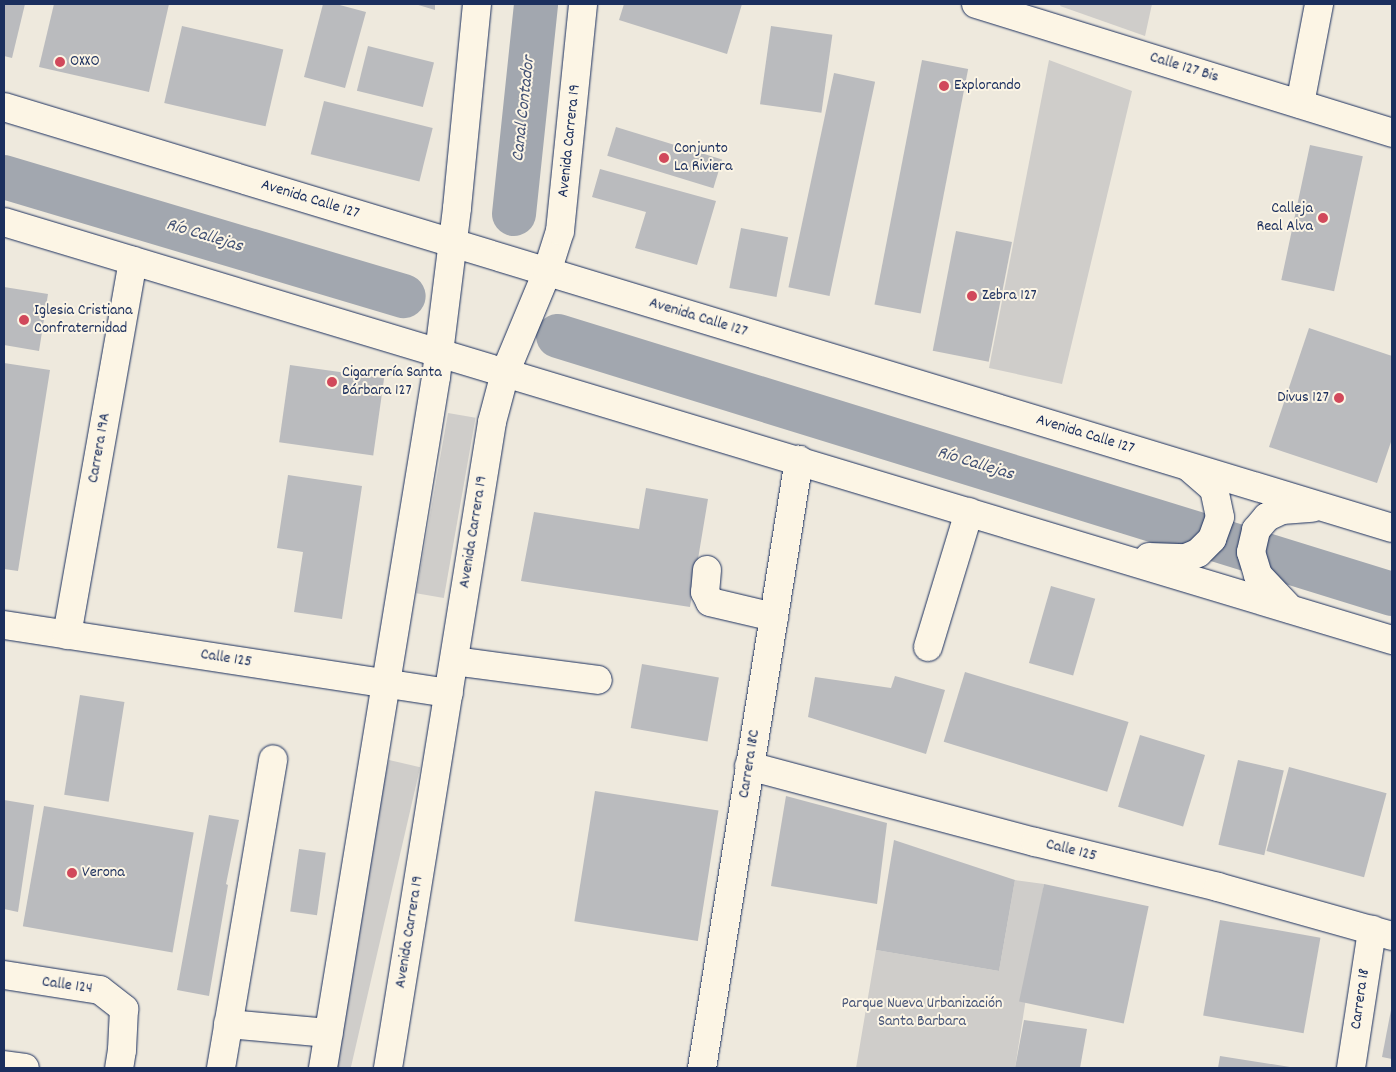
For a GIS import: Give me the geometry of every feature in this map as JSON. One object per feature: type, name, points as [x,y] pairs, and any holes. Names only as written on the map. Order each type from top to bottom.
[{"type":"main road","points":[[323,1068],[387,683],[439,353],[477,4]]},
{"type":"main road","name":"Avenida Carrera 19","points":[[388,1068],[492,422],[505,373],[558,243],[583,4]]},
{"type":"main road","name":"Calle 127 Bis","points":[[976,4],[1392,133]]},
{"type":"main road","points":[[1300,104],[1319,4]]},
{"type":"main road","name":"Avenida Calle 127","points":[[4,107],[1392,528]]},
{"type":"main road","points":[[4,222],[1392,640]]},
{"type":"main road","name":"Carrera 19A","points":[[67,635],[134,261]]},
{"type":"main road","name":"Carrera 18C","points":[[702,1068],[799,460]]},
{"type":"main road","points":[[1105,553],[1170,559],[1186,558],[1198,553],[1212,539],[1220,517],[1214,489],[1189,467]]},
{"type":"main road","points":[[1290,610],[1258,575],[1251,552],[1256,530],[1267,517],[1282,510],[1326,508]]},
{"type":"main road","points":[[928,647],[970,512]]},
{"type":"main road","points":[[707,570],[705,592],[710,602],[774,617]]},
{"type":"main road","name":"Calle 125","points":[[4,625],[449,693]]},
{"type":"main road","points":[[454,661],[598,680]]},
{"type":"main road","points":[[220,1068],[273,759]]},
{"type":"main road","name":"Calle 125","points":[[750,766],[1035,842],[1210,885],[1382,933]]},
{"type":"main road","name":"Carrera 18","points":[[1351,1068],[1382,933]]},
{"type":"main road","name":"Calle 124","points":[[4,981],[100,990],[124,1010],[119,1068]]},
{"type":"main road","points":[[228,1024],[329,1033]]},
{"type":"main road","points":[[4,1065],[25,1068]]},
{"type":"green space","points":[[1061,4],[1152,4],[1145,36],[1060,6]]},
{"type":"green space","points":[[1049,60],[1132,91],[1062,384],[989,368]]},
{"type":"green space","points":[[448,413],[476,418],[444,598],[416,593]]},
{"type":"green space","points":[[389,760],[420,767],[351,1068],[336,1068],[319,1064]]},
{"type":"green space","name":"Parque Nueva Urbanización Santa Barbara","points":[[1015,880],[1044,884],[1015,1068],[856,1068],[876,950],[999,971]]},
{"type":"building","points":[[4,4],[25,4],[12,58],[4,56]]},
{"type":"building","points":[[54,4],[169,4],[149,92],[39,67]]},
{"type":"building","points":[[323,4],[336,4],[366,12],[345,88],[304,77]]},
{"type":"building","points":[[415,4],[435,4],[435,10]]},
{"type":"building","points":[[624,4],[742,4],[727,54],[619,20]]},
{"type":"building","points":[[182,26],[283,49],[266,126],[164,103]]},
{"type":"building","points":[[771,26],[832,35],[821,113],[760,104]]},
{"type":"building","points":[[368,46],[434,62],[423,107],[357,91]]},
{"type":"building","points":[[922,60],[968,69],[921,313],[874,304]]},
{"type":"building","points":[[834,73],[875,82],[830,296],[788,287]]},
{"type":"building","points":[[324,101],[433,128],[419,181],[311,154]]},
{"type":"building","name":"Conjunto La Riviera","points":[[616,127],[722,159],[713,188],[607,156]]},
{"type":"building","name":"Calleja Real Alva","points":[[1310,145],[1363,156],[1334,291],[1281,280]]},
{"type":"building","points":[[600,169],[716,201],[697,265],[635,248],[646,212],[592,197]]},
{"type":"building","points":[[741,228],[788,237],[776,297],[729,288]]},
{"type":"building","name":"Zebra 127","points":[[956,231],[1012,242],[989,362],[933,351]]},
{"type":"building","name":"Iglesia Cristiana Confraternidad","points":[[4,287],[48,294],[39,351],[4,345]]},
{"type":"building","name":"Divus 127","points":[[1309,328],[1392,356],[1392,439],[1377,483],[1269,447]]},
{"type":"building","points":[[4,363],[50,370],[18,571],[4,569]]},
{"type":"building","points":[[290,365],[384,378],[373,455],[279,442]]},
{"type":"building","points":[[288,475],[362,486],[342,619],[294,612],[303,552],[277,548]]},
{"type":"building","points":[[646,488],[708,499],[690,607],[521,581],[534,512],[639,529]]},
{"type":"building","points":[[1051,586],[1095,599],[1073,676],[1029,663]]},
{"type":"building","points":[[642,664],[719,678],[708,742],[631,728]]},
{"type":"building","points":[[965,672],[1129,722],[1107,792],[944,742]]},
{"type":"building","points":[[895,676],[945,690],[926,754],[808,717],[815,677],[891,688]]},
{"type":"building","points":[[80,695],[124,702],[109,802],[64,795]]},
{"type":"building","points":[[1140,735],[1205,755],[1183,827],[1118,807]]},
{"type":"building","points":[[1238,760],[1284,771],[1264,855],[1218,845]]},
{"type":"building","points":[[1289,767],[1387,793],[1364,877],[1266,851]]},
{"type":"building","points":[[595,791],[718,811],[698,941],[574,921]]},
{"type":"building","points":[[786,796],[887,823],[877,904],[771,886]]},
{"type":"building","points":[[4,800],[34,805],[18,912],[4,909]]},
{"type":"building","points":[[44,806],[194,832],[173,953],[23,926]]},
{"type":"building","points":[[209,815],[239,820],[226,884],[228,885],[209,996],[177,990]]},
{"type":"building","points":[[894,840],[1015,880],[999,971],[876,950]]},
{"type":"building","points":[[299,849],[326,853],[317,915],[290,911]]},
{"type":"building","points":[[1044,884],[1149,906],[1124,1024],[1019,1001]]},
{"type":"building","points":[[1220,920],[1320,938],[1304,1033],[1203,1016]]},
{"type":"building","points":[[1392,1010],[1392,1059],[1382,1057]]},
{"type":"building","points":[[1024,1020],[1087,1029],[1080,1068],[1015,1068]]},
{"type":"building","points":[[1220,1056],[1290,1067],[1290,1068],[1218,1068]]},
{"type":"waterway","name":"Canal Contador","points":[[514,214],[536,4]]},
{"type":"waterway","name":"Río Callejas","points":[[4,177],[404,296]]},
{"type":"waterway","name":"Río Callejas","points":[[558,336],[1392,594]]},
{"type":"place","name":"OXXO","points":[[60,62]]},
{"type":"place","name":"Explorando","points":[[944,86]]},
{"type":"place","name":"Conjunto La Riviera","points":[[664,158]]},
{"type":"place","name":"Calleja Real Alva","points":[[1323,218]]},
{"type":"place","name":"Zebra 127","points":[[972,296]]},
{"type":"place","name":"Iglesia Cristiana Confraternidad","points":[[24,320]]},
{"type":"place","name":"Cigarrería Santa Bárbara 127","points":[[332,382]]},
{"type":"place","name":"Divus 127","points":[[1339,398]]},
{"type":"place","name":"Verona","points":[[72,873]]}]
